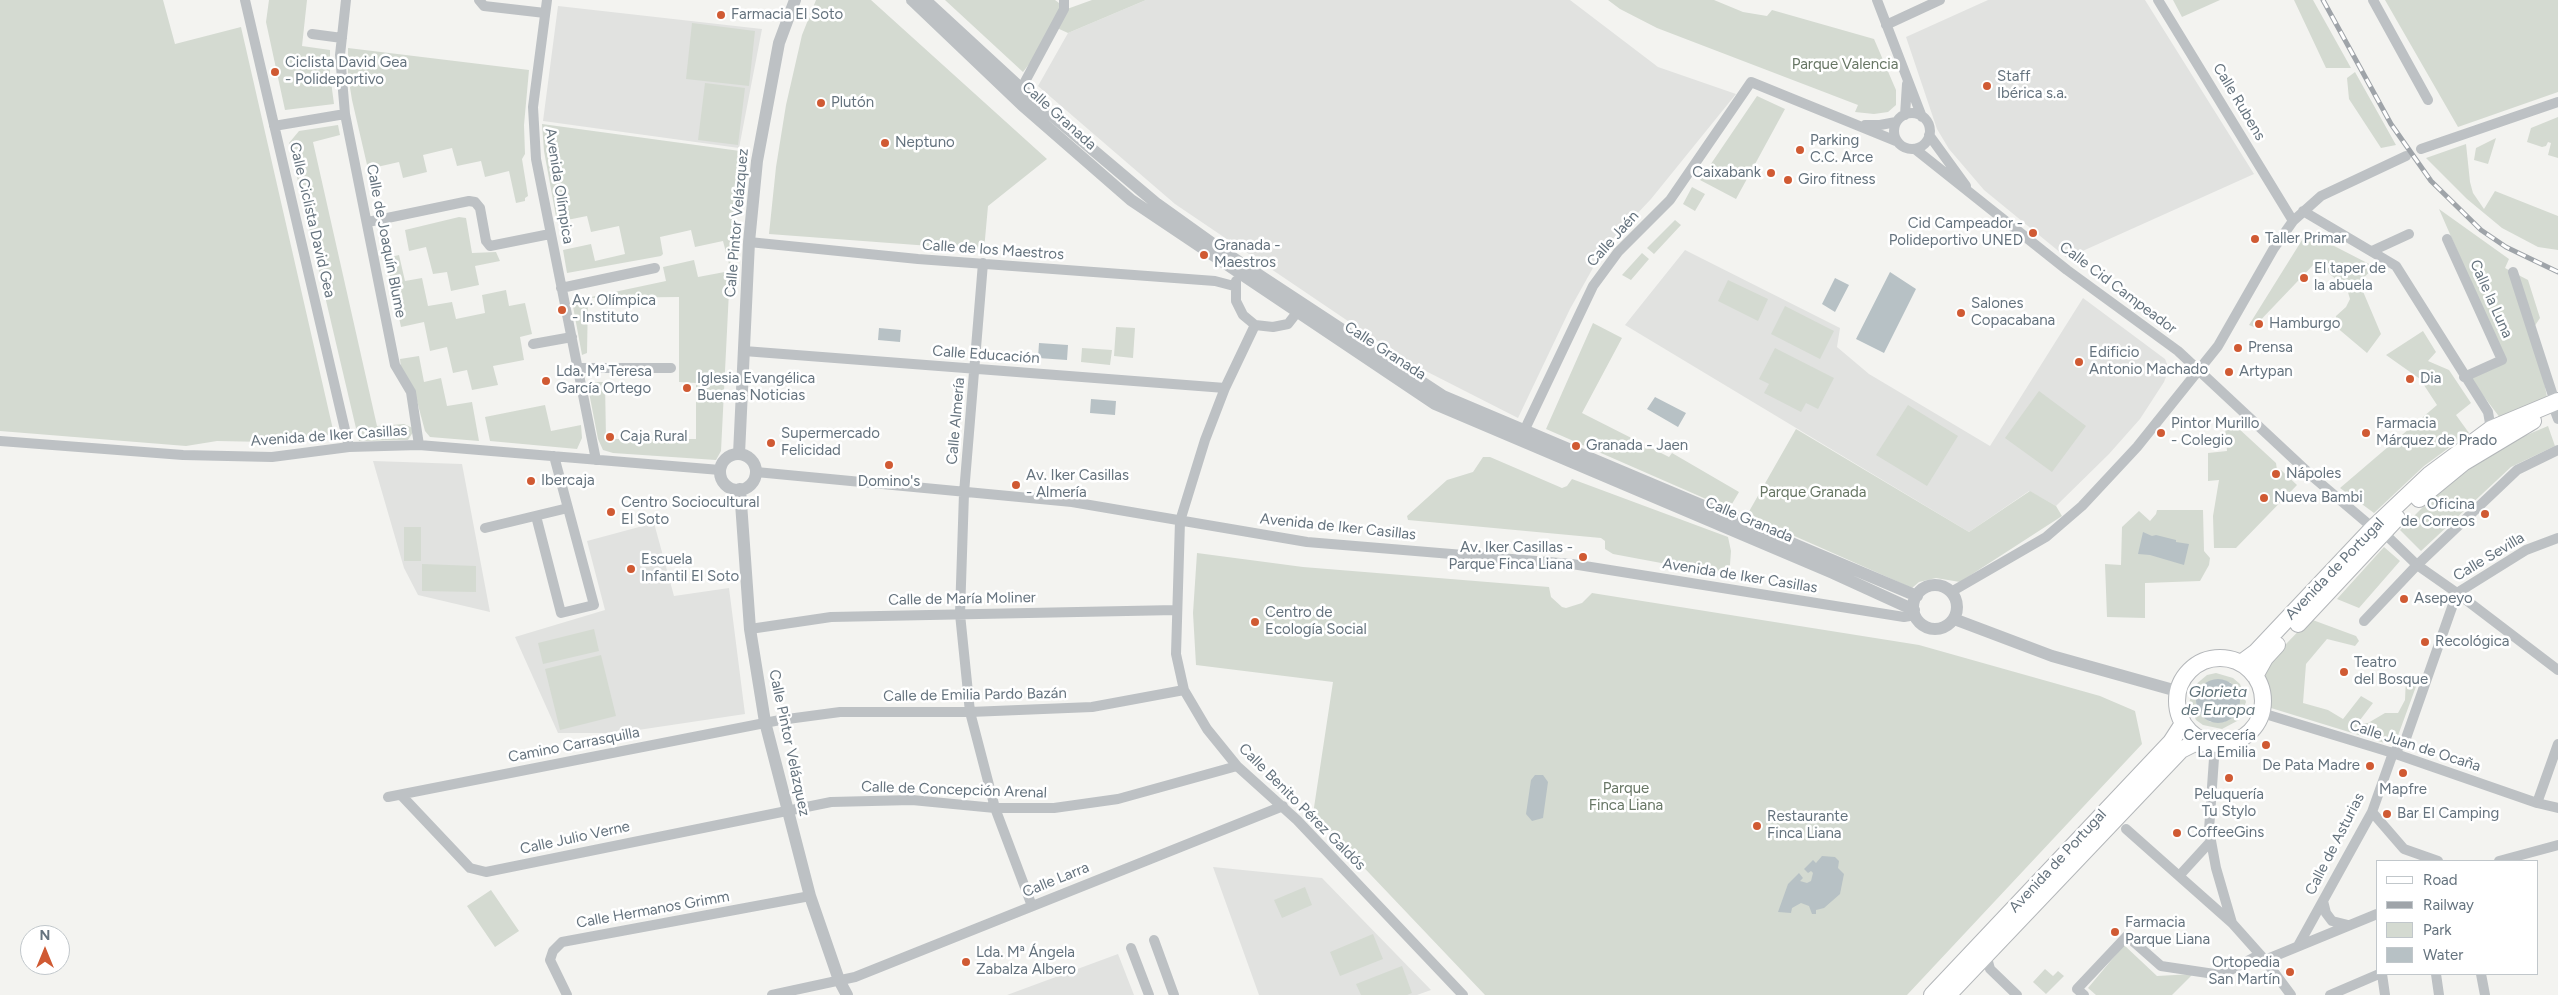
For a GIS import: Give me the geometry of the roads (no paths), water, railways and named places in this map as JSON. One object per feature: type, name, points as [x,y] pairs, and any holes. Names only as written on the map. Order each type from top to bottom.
[{"type":"main road","name":"Avenida de Portugal","points":[[2255,676],[2265,658],[2429,475],[2491,429],[2557,409]]},
{"type":"main road","name":"Avenida de Portugal","points":[[2241,663],[2256,652],[2378,531],[2463,463],[2512,432],[2557,409]]},
{"type":"main road","points":[[2212,658],[2228,658],[2241,663],[2255,676],[2261,686],[2264,702],[2262,713],[2255,727],[2241,739],[2211,744],[2194,737],[2182,725],[2176,709],[2177,691],[2185,674],[2198,663],[2212,658]]},
{"type":"main road","name":"Avenida de Portugal","points":[[1932,995],[2164,748],[2182,725]]},
{"type":"main road","name":"Avenida de Portugal","points":[[1948,995],[1972,969],[1988,962],[2181,750],[2193,744],[2211,744]]},
{"type":"street","name":"Calle Ciclista David Gea","points":[[245,0],[350,447]]},
{"type":"street","name":"Calle de Joaquín Blume","points":[[346,0],[340,77],[345,114],[395,365],[411,392],[419,445]]},
{"type":"street","points":[[479,0],[484,6],[545,13]]},
{"type":"street","name":"Avenida Olímpica","points":[[546,0],[533,108],[536,158],[596,460]]},
{"type":"street","name":"Calle Pintor Velázquez","points":[[739,454],[749,242],[757,161],[779,43],[795,0]]},
{"type":"street","name":"Calle Granada","points":[[912,0],[1029,110],[1131,200],[1238,272],[1443,396],[1917,596]]},
{"type":"street","name":"Calle Granada","points":[[925,0],[1021,90],[1157,204],[1435,404],[1833,573],[1914,612]]},
{"type":"street","points":[[1021,90],[1064,9],[1064,0]]},
{"type":"street","points":[[1857,124],[1896,141],[1901,146],[1914,149],[1921,146],[1929,135],[1927,122],[1922,117],[1877,0]]},
{"type":"street","points":[[1886,25],[1940,0]]},
{"type":"street","name":"Calle Rubens","points":[[2158,0],[2293,221]]},
{"type":"street","points":[[2373,0],[2428,100]]},
{"type":"street","points":[[312,34],[342,38]]},
{"type":"street","points":[[1905,114],[1908,80]]},
{"type":"street","name":"Calle Jaén","points":[[1524,431],[1592,286],[1618,252],[1670,200],[1751,82],[1857,124]]},
{"type":"street","points":[[2421,149],[2558,102]]},
{"type":"street","points":[[274,126],[345,114]]},
{"type":"street","points":[[1857,124],[1880,125],[1896,122],[1905,114],[1914,114],[1922,117]]},
{"type":"street","points":[[1896,122],[1894,131],[1896,141]]},
{"type":"street","name":"Calle Cid Campeador","points":[[1929,135],[1974,197]]},
{"type":"street","name":"Calle Cid Campeador","points":[[1914,149],[2199,369],[2314,477],[2417,565],[2558,670]]},
{"type":"street","points":[[1951,592],[2046,537],[2082,506],[2138,447],[2218,346],[2274,248],[2293,221],[2303,211],[2321,196],[2406,156]]},
{"type":"street","points":[[368,222],[468,201],[475,202],[480,208],[486,241],[490,246],[550,234]]},
{"type":"street","points":[[2303,211],[2396,266],[2464,377],[2488,412],[2491,429]]},
{"type":"street","points":[[2372,251],[2409,234]]},
{"type":"street","name":"Calle la Luna","points":[[2447,239],[2502,360],[2464,377]]},
{"type":"street","name":"Calle de los Maestros","points":[[749,242],[918,259],[1215,282],[1234,286]]},
{"type":"street","name":"Calle Almería","points":[[983,263],[976,370],[964,492],[960,614],[970,712],[995,808],[1032,906]]},
{"type":"street","points":[[561,288],[655,268]]},
{"type":"street","points":[[1238,272],[1234,286],[1236,301],[1243,315],[1255,325],[1273,327],[1288,324],[1301,309]]},
{"type":"street","points":[[2513,272],[2557,409]]},
{"type":"street","name":"Calle Benito Pérez Galdós","points":[[1255,325],[1225,388],[1205,440],[1180,521],[1176,654],[1184,690],[1207,729],[1237,766],[1283,806],[1463,995]]},
{"type":"street","points":[[533,344],[572,337]]},
{"type":"street","name":"Calle Educación","points":[[744,351],[1225,388]]},
{"type":"street","points":[[578,368],[671,368]]},
{"type":"street","name":"Avenida de Iker Casillas","points":[[0,441],[182,455],[272,457],[350,447],[419,445],[720,470]]},
{"type":"street","points":[[2364,621],[2417,565],[2517,470],[2558,450]]},
{"type":"street","points":[[739,454],[752,460],[756,472],[749,486],[740,489],[726,486],[722,481],[720,470],[725,459],[739,454]]},
{"type":"street","points":[[536,516],[561,612],[594,605],[554,456]]},
{"type":"street","name":"Avenida de Iker Casillas","points":[[756,472],[1072,502],[1307,542],[1572,564],[1886,615],[1904,617],[1914,612]]},
{"type":"street","name":"Calle Pintor Velázquez","points":[[740,489],[750,629],[765,722],[786,810],[810,896],[839,980],[847,995]]},
{"type":"street","points":[[485,528],[568,508]]},
{"type":"street","name":"Calle Sevilla","points":[[2393,753],[2405,741],[2457,593],[2526,550],[2558,538]]},
{"type":"street","points":[[1929,586],[1944,587],[1951,592],[1957,605],[1954,619],[1941,628],[1933,629],[1919,622],[1914,612],[1917,596],[1929,586]]},
{"type":"street","name":"Calle de María Moliner","points":[[750,629],[832,617],[1176,610]]},
{"type":"street","points":[[1954,619],[2052,656],[2177,691]]},
{"type":"street","name":"Calle de Emilia Pardo Bazán","points":[[765,722],[840,712],[970,712],[1092,706],[1184,690]]},
{"type":"street","name":"Calle Juan de Ocaña","points":[[2262,713],[2393,753],[2537,803],[2558,808]]},
{"type":"street","name":"Camino Carrasquilla","points":[[388,798],[765,722]]},
{"type":"street","points":[[2211,744],[2209,830],[2216,868],[2232,923]]},
{"type":"street","points":[[2537,803],[2558,744]]},
{"type":"street","name":"Calle de Asturias","points":[[2298,946],[2372,812],[2393,753]]},
{"type":"street","name":"Calle de Concepción Arenal","points":[[786,810],[831,802],[912,800],[995,808],[1054,808],[1118,799],[1237,766]]},
{"type":"street","name":"Calle Julio Verne","points":[[401,795],[470,868],[486,872],[786,810]]},
{"type":"street","name":"Calle Larra","points":[[839,980],[855,976],[1283,806]]},
{"type":"street","points":[[2372,812],[2404,849],[2435,860]]},
{"type":"street","points":[[2126,829],[2232,923],[2291,995]]},
{"type":"street","points":[[2179,876],[2211,841]]},
{"type":"street","points":[[2503,860],[2558,846]]},
{"type":"street","name":"Calle Hermanos Grimm","points":[[567,995],[550,960],[553,951],[562,942],[810,896]]},
{"type":"street","points":[[2323,901],[2326,912],[2332,921],[2349,925]]},
{"type":"street","points":[[2084,995],[2077,989],[2127,936],[2161,966],[2220,975],[2376,914]]},
{"type":"street","points":[[1154,940],[1174,995]]},
{"type":"street","points":[[1131,948],[1149,995]]},
{"type":"street","points":[[1988,962],[2017,995]]},
{"type":"street","points":[[2330,995],[2379,975]]},
{"type":"street","points":[[2381,975],[2385,995]]},
{"type":"street","points":[[2436,975],[2439,995]]},
{"type":"street","points":[[2481,975],[2485,995]]},
{"type":"street","points":[[772,995],[839,980]]},
{"type":"water","points":[[1890,272],[1916,289],[1884,353],[1856,339]]},
{"type":"water","points":[[1835,278],[1849,285],[1835,312],[1822,304]]},
{"type":"water","points":[[879,328],[901,330],[900,342],[878,340]]},
{"type":"water","points":[[1039,343],[1068,345],[1067,360],[1038,358]]},
{"type":"water","points":[[1655,397],[1686,413],[1678,427],[1647,409]]},
{"type":"water","points":[[1091,399],[1116,401],[1115,415],[1090,413]]},
{"type":"water","points":[[2143,532],[2152,536],[2156,535],[2189,544],[2184,565],[2150,555],[2138,554]]},
{"type":"water","name":"Glorieta de Europa","points":[[2214,679],[2222,679],[2234,685],[2240,701],[2234,717],[2222,723],[2214,723],[2202,717],[2196,705],[2196,697],[2202,685]]},
{"type":"water","points":[[1535,775],[1543,775],[1548,782],[1543,818],[1532,821],[1526,814],[1531,780]]},
{"type":"water","points":[[1822,856],[1835,857],[1839,861],[1838,868],[1844,874],[1840,894],[1824,908],[1816,910],[1816,914],[1812,914],[1809,906],[1801,903],[1792,908],[1791,913],[1778,912],[1788,884],[1799,873],[1803,878],[1800,881],[1807,883],[1811,881],[1813,873],[1811,871],[1808,873],[1804,869],[1813,860],[1816,863]]},
{"type":"railway","points":[[2323,0],[2391,124],[2431,181],[2481,230],[2506,247],[2558,272]]},
{"type":"place","name":"Farmacia El Soto","points":[[721,15]]},
{"type":"place","name":"Ciclista David Gea - Polideportivo","points":[[275,72]]},
{"type":"place","name":"Staff Ibérica s.a.","points":[[1987,86]]},
{"type":"place","name":"Plutón","points":[[821,103]]},
{"type":"place","name":"Neptuno","points":[[885,143]]},
{"type":"place","name":"Parking C.C. Arce","points":[[1800,150]]},
{"type":"place","name":"Caixabank","points":[[1771,173]]},
{"type":"place","name":"Giro fitness","points":[[1788,180]]},
{"type":"place","name":"Cid Campeador - Polideportivo UNED","points":[[2033,233]]},
{"type":"place","name":"Taller Primar","points":[[2255,239]]},
{"type":"place","name":"Granada - Maestros","points":[[1204,255]]},
{"type":"place","name":"El taper de la abuela","points":[[2304,278]]},
{"type":"place","name":"Av. Olímpica - Instituto","points":[[562,310]]},
{"type":"place","name":"Salones Copacabana","points":[[1961,313]]},
{"type":"place","name":"Hamburgo","points":[[2259,324]]},
{"type":"place","name":"Prensa","points":[[2238,348]]},
{"type":"place","name":"Edificio Antonio Machado","points":[[2079,362]]},
{"type":"place","name":"Artypan","points":[[2229,372]]},
{"type":"place","name":"Dia","points":[[2410,379]]},
{"type":"place","name":"Lda. Mª Teresa García Ortego","points":[[546,381]]},
{"type":"place","name":"Iglesia Evangélica Buenas Noticias","points":[[687,388]]},
{"type":"place","name":"Pintor Murillo - Colegio","points":[[2161,433]]},
{"type":"place","name":"Farmacia Márquez de Prado","points":[[2366,433]]},
{"type":"place","name":"Caja Rural","points":[[610,437]]},
{"type":"place","name":"Supermercado Felicidad","points":[[771,443]]},
{"type":"place","name":"Granada - Jaen","points":[[1576,446]]},
{"type":"place","name":"Domino's","points":[[889,465]]},
{"type":"place","name":"Nápoles","points":[[2276,474]]},
{"type":"place","name":"Ibercaja","points":[[531,481]]},
{"type":"place","name":"Av. Iker Casillas - Almería","points":[[1016,485]]},
{"type":"place","name":"Nueva Bambi","points":[[2264,498]]},
{"type":"place","name":"Centro Sociocultural El Soto","points":[[611,512]]},
{"type":"place","name":"Oficina de Correos","points":[[2485,514]]},
{"type":"place","name":"Av. Iker Casillas - Parque Finca Liana","points":[[1583,557]]},
{"type":"place","name":"Escuela Infantil El Soto","points":[[631,569]]},
{"type":"place","name":"Asepeyo","points":[[2404,599]]},
{"type":"place","name":"Centro de Ecología Social","points":[[1255,622]]},
{"type":"place","name":"Recológica","points":[[2425,642]]},
{"type":"place","name":"Teatro del Bosque","points":[[2344,672]]},
{"type":"place","name":"Cervecería La Emilia","points":[[2266,745]]},
{"type":"place","name":"De Pata Madre","points":[[2370,766]]},
{"type":"place","name":"Mapfre","points":[[2403,773]]},
{"type":"place","name":"Peluquería Tu Stylo","points":[[2229,778]]},
{"type":"place","name":"Bar El Camping","points":[[2387,814]]},
{"type":"place","name":"Restaurante Finca Liana","points":[[1757,826]]},
{"type":"place","name":"CoffeeGins","points":[[2177,833]]},
{"type":"place","name":"Farmacia Parque Liana","points":[[2115,932]]},
{"type":"place","name":"Lda. Mª Ángela Zabalza Albero","points":[[966,962]]},
{"type":"place","name":"Ortopedia San Martín","points":[[2290,972]]},
{"type":"park label","name":"Parque Valencia","points":[[1845,65]]},
{"type":"park label","name":"Parque Granada","points":[[1813,493]]},
{"type":"park label","name":"Parque Finca Liana","points":[[1626,798]]}]
